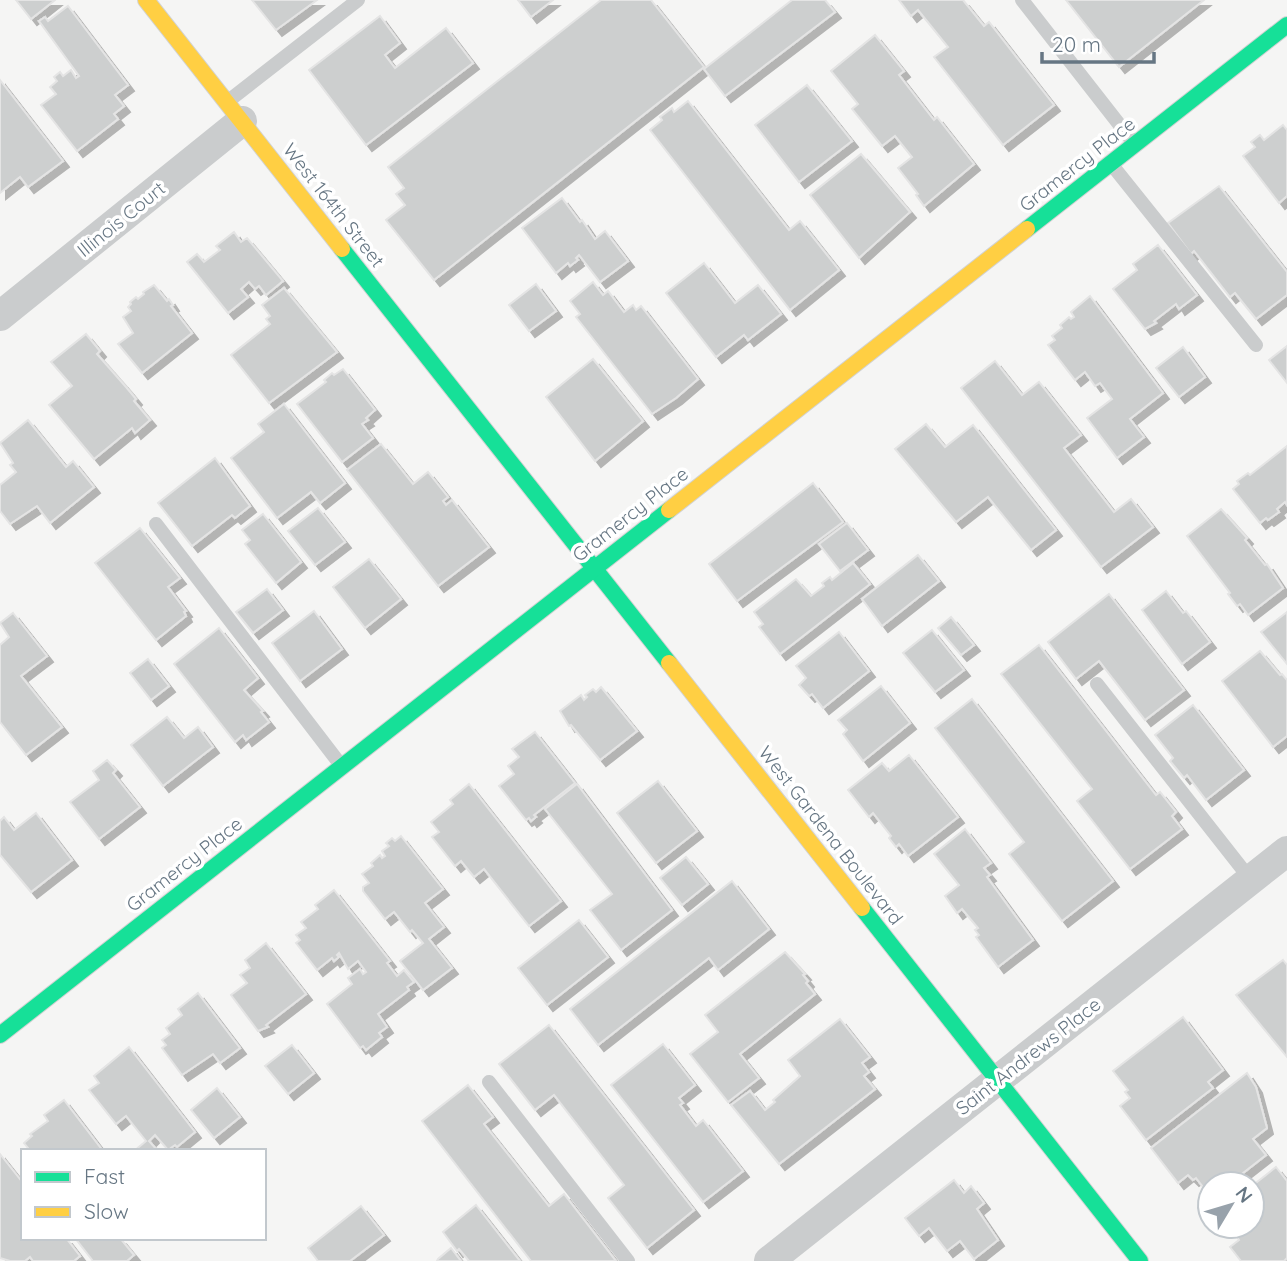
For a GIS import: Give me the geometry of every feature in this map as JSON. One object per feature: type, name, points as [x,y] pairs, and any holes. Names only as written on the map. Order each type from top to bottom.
[{"type":"street","name":"West 164th Street","points":[[156,3],[234,112],[489,435]]},
{"type":"street","name":"Gramercy Place","points":[[0,1035],[1287,25]]},
{"type":"street","name":"Illinois Court","points":[[0,316],[234,112]]},
{"type":"street","name":"West Gardena Boulevard","points":[[489,435],[1140,1261]]},
{"type":"street","name":"Saint Andrews Place","points":[[769,1261],[1287,851]]},
{"type":"lane","points":[[234,112],[358,0]]},
{"type":"lane","points":[[1021,0],[1135,144]]},
{"type":"lane","points":[[1111,164],[1256,345]]},
{"type":"lane","points":[[156,524],[342,767]]},
{"type":"lane","points":[[1097,684],[1251,880]]},
{"type":"lane","points":[[489,1082],[628,1261]]},
{"type":"building","points":[[16,0],[55,0],[31,19]]},
{"type":"building","points":[[252,0],[317,0],[276,30]]},
{"type":"building","points":[[518,0],[553,0],[531,17]]},
{"type":"building","points":[[601,0],[651,0],[704,67],[434,280],[386,220],[405,205],[396,194],[404,188],[388,167]]},
{"type":"building","points":[[792,0],[825,0],[835,12],[725,96],[704,69]]},
{"type":"building","points":[[899,0],[963,0],[984,26],[989,22],[1054,105],[1003,145],[934,57],[948,47],[918,10],[911,16]]},
{"type":"building","points":[[1066,0],[1204,0],[1119,67]]},
{"type":"building","points":[[68,6],[128,85],[115,95],[124,106],[114,114],[118,119],[77,151],[41,105],[56,94],[50,87],[57,81],[54,77],[60,72],[63,76],[71,70],[76,78],[79,76],[39,21],[45,17],[48,21]]},
{"type":"building","points":[[380,16],[400,43],[385,55],[395,68],[446,28],[473,63],[366,145],[309,70]]},
{"type":"building","points":[[875,35],[904,71],[899,75],[934,120],[937,117],[974,164],[924,206],[898,168],[912,157],[895,136],[882,146],[852,109],[858,104],[831,71]]},
{"type":"building","points":[[0,80],[63,161],[28,187],[20,177],[0,193]]},
{"type":"building","points":[[807,85],[852,141],[799,182],[755,125]]},
{"type":"building","points":[[688,101],[789,230],[800,221],[839,270],[790,310],[650,130],[662,120],[660,117],[672,108],[674,112]]},
{"type":"building","points":[[1283,125],[1287,130],[1287,196],[1279,203],[1243,156],[1255,147],[1251,142],[1260,135],[1264,140]]},
{"type":"building","points":[[861,154],[910,212],[859,258],[810,195]]},
{"type":"building","points":[[1219,186],[1287,272],[1287,295],[1256,319],[1235,293],[1230,297],[1194,251],[1191,254],[1168,223]]},
{"type":"building","points":[[562,198],[595,239],[605,231],[628,261],[600,282],[579,255],[576,258],[578,260],[570,266],[568,263],[556,273],[522,228]]},
{"type":"building","points":[[234,232],[241,242],[247,238],[283,281],[266,295],[259,286],[255,289],[249,282],[241,289],[248,297],[228,313],[187,262],[197,254],[204,262],[220,250],[216,246]]},
{"type":"building","points":[[1158,245],[1197,295],[1179,309],[1176,304],[1154,321],[1156,323],[1145,329],[1113,289],[1137,270],[1133,264]]},
{"type":"building","points":[[704,263],[735,303],[758,285],[781,314],[748,340],[744,335],[716,357],[666,293]]},
{"type":"building","points":[[593,282],[603,295],[608,291],[624,312],[633,305],[636,310],[641,306],[698,379],[652,414],[576,317],[580,314],[570,301]]},
{"type":"building","points":[[536,284],[556,311],[529,331],[509,305]]},
{"type":"building","points":[[154,285],[167,301],[169,299],[173,305],[171,306],[192,333],[142,373],[118,344],[133,333],[123,317],[131,311],[128,307],[130,302],[136,297],[138,299]]},
{"type":"building","points":[[284,288],[337,352],[269,403],[231,355],[270,324],[266,319],[270,316],[262,305]]},
{"type":"building","points":[[1090,296],[1163,393],[1130,419],[1144,437],[1117,458],[1087,418],[1112,399],[1100,383],[1095,386],[1085,372],[1075,380],[1048,345],[1055,340],[1052,336],[1062,328],[1060,325],[1069,317],[1074,317],[1071,312]]},
{"type":"building","points":[[86,334],[100,351],[97,354],[136,399],[134,401],[150,420],[135,433],[132,428],[94,459],[49,405],[72,386],[51,362]]},
{"type":"building","points":[[1287,346],[1287,383],[1269,360]]},
{"type":"building","points":[[1183,347],[1205,377],[1179,397],[1156,368]]},
{"type":"building","points":[[593,359],[643,421],[595,461],[546,397]]},
{"type":"building","points":[[995,361],[1022,395],[1039,382],[1081,435],[1064,448],[1114,512],[1131,499],[1153,527],[1101,567],[961,388]]},
{"type":"building","points":[[343,369],[375,410],[362,424],[373,438],[342,462],[297,404],[326,382],[324,380],[332,373],[334,375]]},
{"type":"building","points":[[284,404],[345,483],[320,503],[311,492],[277,518],[231,458],[264,432],[258,424]]},
{"type":"building","points":[[28,420],[66,467],[73,461],[94,487],[50,523],[37,506],[10,524],[0,511],[0,485],[16,472],[0,443]]},
{"type":"building","points":[[926,424],[945,447],[973,425],[1056,530],[1031,550],[988,497],[956,522],[895,449]]},
{"type":"building","points":[[381,444],[413,484],[428,472],[448,497],[443,501],[446,505],[452,500],[489,547],[438,586],[347,470]]},
{"type":"building","points":[[1287,446],[1287,505],[1285,502],[1277,509],[1279,512],[1260,523],[1233,489],[1239,484],[1237,481],[1248,473],[1250,475]]},
{"type":"building","points":[[215,458],[250,506],[235,518],[232,515],[192,546],[158,503]]},
{"type":"building","points":[[813,483],[843,522],[737,601],[709,564]]},
{"type":"building","points":[[318,508],[345,542],[315,565],[288,531]]},
{"type":"building","points":[[1221,509],[1247,538],[1245,540],[1265,565],[1267,564],[1283,588],[1248,615],[1240,604],[1237,606],[1187,536]]},
{"type":"building","points":[[263,514],[301,562],[276,583],[245,544],[250,540],[242,530]]},
{"type":"building","points":[[847,523],[868,550],[840,571],[819,544]]},
{"type":"building","points":[[140,528],[180,578],[168,587],[186,611],[186,616],[156,640],[95,563]]},
{"type":"building","points":[[918,555],[939,581],[882,626],[862,599]]},
{"type":"building","points":[[369,559],[401,599],[365,628],[333,587]]},
{"type":"building","points":[[853,563],[870,584],[780,654],[759,627],[763,624],[754,612],[796,579],[811,596],[824,586],[822,583],[830,577],[832,580]]},
{"type":"building","points":[[267,589],[283,610],[253,633],[236,612]]},
{"type":"building","points":[[1166,591],[1210,642],[1182,664],[1142,610]]},
{"type":"building","points":[[1109,594],[1184,690],[1145,720],[1099,661],[1076,679],[1048,642]]},
{"type":"building","points":[[314,611],[342,649],[300,681],[272,643]]},
{"type":"building","points":[[1287,612],[1287,664],[1261,632]]},
{"type":"building","points":[[13,613],[47,656],[21,676],[62,727],[26,755],[0,722],[0,645],[9,637],[0,623]]},
{"type":"building","points":[[951,617],[974,645],[961,655],[938,628]]},
{"type":"building","points":[[219,628],[258,678],[244,690],[269,722],[246,740],[243,735],[235,742],[174,664]]},
{"type":"building","points":[[932,630],[964,670],[935,692],[903,653]]},
{"type":"building","points":[[839,632],[869,671],[823,708],[812,694],[809,696],[799,685],[806,678],[796,666]]},
{"type":"building","points":[[1039,645],[1156,795],[1160,792],[1176,812],[1172,816],[1182,829],[1130,869],[1077,801],[1092,789],[1001,674]]},
{"type":"building","points":[[1260,651],[1287,680],[1287,736],[1273,747],[1222,681]]},
{"type":"building","points":[[148,659],[169,686],[151,700],[130,673]]},
{"type":"building","points":[[881,686],[910,723],[863,761],[843,734],[847,730],[838,720]]},
{"type":"building","points":[[601,687],[637,731],[600,760],[571,725],[569,726],[560,711],[581,695],[584,700],[587,697],[585,695],[593,689],[596,692]]},
{"type":"building","points":[[972,699],[1113,881],[1062,921],[1009,854],[1024,842],[935,728]]},
{"type":"building","points":[[1193,705],[1244,770],[1206,800],[1187,775],[1184,778],[1170,761],[1173,758],[1155,735]]},
{"type":"building","points":[[167,717],[184,738],[198,727],[213,747],[163,786],[131,745]]},
{"type":"building","points":[[535,732],[575,783],[534,815],[536,817],[531,821],[529,818],[526,820],[499,786],[514,774],[508,766],[519,757],[512,749]]},
{"type":"building","points":[[909,755],[958,817],[908,856],[899,844],[896,847],[873,813],[869,817],[848,790],[882,763],[889,771]]},
{"type":"building","points":[[107,760],[116,770],[113,773],[140,807],[99,839],[70,802],[99,780],[93,771]]},
{"type":"building","points":[[658,781],[697,831],[656,863],[617,813]]},
{"type":"building","points":[[469,784],[561,901],[529,926],[484,869],[474,877],[461,861],[455,866],[432,837],[439,832],[431,822],[453,804],[450,800]]},
{"type":"building","points":[[577,784],[672,910],[621,950],[590,910],[612,894],[545,809]]},
{"type":"building","points":[[36,813],[72,860],[31,892],[0,855],[0,821],[4,817],[14,830]]},
{"type":"building","points":[[965,829],[991,863],[984,868],[990,875],[987,877],[1033,940],[998,967],[976,937],[979,935],[975,930],[978,928],[962,909],[957,913],[945,896],[959,885],[934,854]]},
{"type":"building","points":[[401,836],[443,889],[425,903],[444,927],[429,939],[452,968],[423,990],[400,961],[423,943],[394,912],[385,919],[363,891],[363,887],[369,883],[362,874],[373,866],[371,863],[380,855],[382,858],[385,856],[382,851],[389,846],[386,843]]},
{"type":"building","points":[[686,857],[708,884],[682,905],[660,878]]},
{"type":"building","points":[[732,881],[769,929],[718,970],[709,958],[598,1045],[570,1009]]},
{"type":"building","points":[[334,890],[390,961],[387,963],[397,976],[404,970],[414,982],[407,987],[409,990],[378,1014],[387,1027],[379,1033],[382,1037],[366,1050],[363,1046],[360,1048],[327,1004],[352,984],[348,978],[360,969],[363,974],[366,972],[358,961],[348,969],[339,953],[339,957],[334,961],[332,958],[317,970],[296,943],[300,940],[296,935],[306,928],[301,922],[318,909],[315,905]]},
{"type":"building","points":[[579,920],[608,957],[547,1005],[518,968]]},
{"type":"building","points":[[266,943],[306,994],[266,1025],[268,1027],[258,1031],[231,995],[247,983],[240,975],[250,968],[245,960]]},
{"type":"building","points":[[785,952],[805,974],[803,975],[808,981],[806,983],[815,994],[740,1054],[759,1078],[728,1102],[690,1054],[718,1032],[705,1015]]},
{"type":"building","points":[[1283,960],[1287,965],[1287,1057],[1236,995]]},
{"type":"building","points":[[198,993],[240,1048],[220,1063],[213,1054],[182,1075],[162,1048],[166,1045],[162,1040],[170,1034],[166,1028],[182,1015],[178,1009]]},
{"type":"building","points":[[1183,1017],[1223,1070],[1208,1082],[1213,1088],[1146,1140],[1120,1106],[1130,1098],[1125,1092],[1128,1090],[1113,1071]]},
{"type":"building","points":[[840,1019],[870,1057],[862,1063],[869,1072],[864,1076],[875,1089],[779,1164],[731,1105],[750,1091],[765,1110],[800,1076],[788,1060]]},
{"type":"building","points":[[549,1025],[694,1210],[647,1248],[608,1198],[624,1185],[554,1095],[535,1110],[499,1064]]},
{"type":"building","points":[[663,1044],[695,1085],[679,1098],[683,1103],[680,1105],[696,1126],[703,1120],[743,1171],[703,1202],[611,1085]]},
{"type":"building","points":[[292,1045],[314,1073],[288,1094],[265,1066]]},
{"type":"building","points":[[129,1047],[195,1132],[177,1147],[175,1145],[167,1149],[155,1135],[149,1141],[156,1149],[136,1149],[146,1141],[126,1116],[116,1124],[89,1090],[99,1083],[94,1076]]},
{"type":"building","points":[[1247,1073],[1256,1087],[1267,1128],[1253,1139],[1266,1155],[1247,1170],[1196,1170],[1196,1178],[1193,1180],[1188,1175],[1178,1183],[1151,1148]]},
{"type":"building","points":[[468,1085],[493,1117],[484,1124],[549,1206],[564,1194],[616,1261],[531,1261],[422,1121]]},
{"type":"building","points":[[217,1088],[240,1117],[214,1138],[191,1110]]},
{"type":"building","points":[[64,1100],[101,1149],[27,1149],[24,1143],[32,1136],[30,1134],[48,1121],[44,1115]]},
{"type":"building","points":[[0,1154],[21,1180],[21,1240],[68,1240],[80,1256],[74,1261],[33,1261],[30,1257],[25,1261],[10,1261],[0,1258]]},
{"type":"building","points":[[1276,1167],[1287,1181],[1287,1258],[1284,1261],[1241,1261],[1230,1247],[1239,1240],[1266,1240],[1266,1175]]},
{"type":"building","points":[[954,1180],[964,1193],[971,1186],[984,1203],[977,1209],[998,1240],[974,1259],[960,1241],[947,1251],[929,1228],[919,1236],[905,1218]]},
{"type":"building","points":[[476,1205],[520,1261],[469,1261],[459,1249],[457,1251],[443,1232]]},
{"type":"building","points":[[361,1206],[384,1235],[350,1261],[318,1261],[308,1248]]},
{"type":"building","points":[[77,1240],[122,1240],[134,1255],[127,1261],[93,1261]]},
{"type":"building","points":[[451,1248],[461,1261],[437,1261],[438,1259]]},
{"type":"traffic: fast","points":[[1027,229],[1287,25]]},
{"type":"traffic: fast","points":[[342,249],[669,663]]},
{"type":"traffic: fast","points":[[0,1035],[669,510]]},
{"type":"traffic: fast","points":[[862,908],[1140,1261]]},
{"type":"traffic: slow","points":[[146,0],[342,249]]},
{"type":"traffic: slow","points":[[669,510],[1027,229]]},
{"type":"traffic: slow","points":[[669,663],[862,908]]}]
